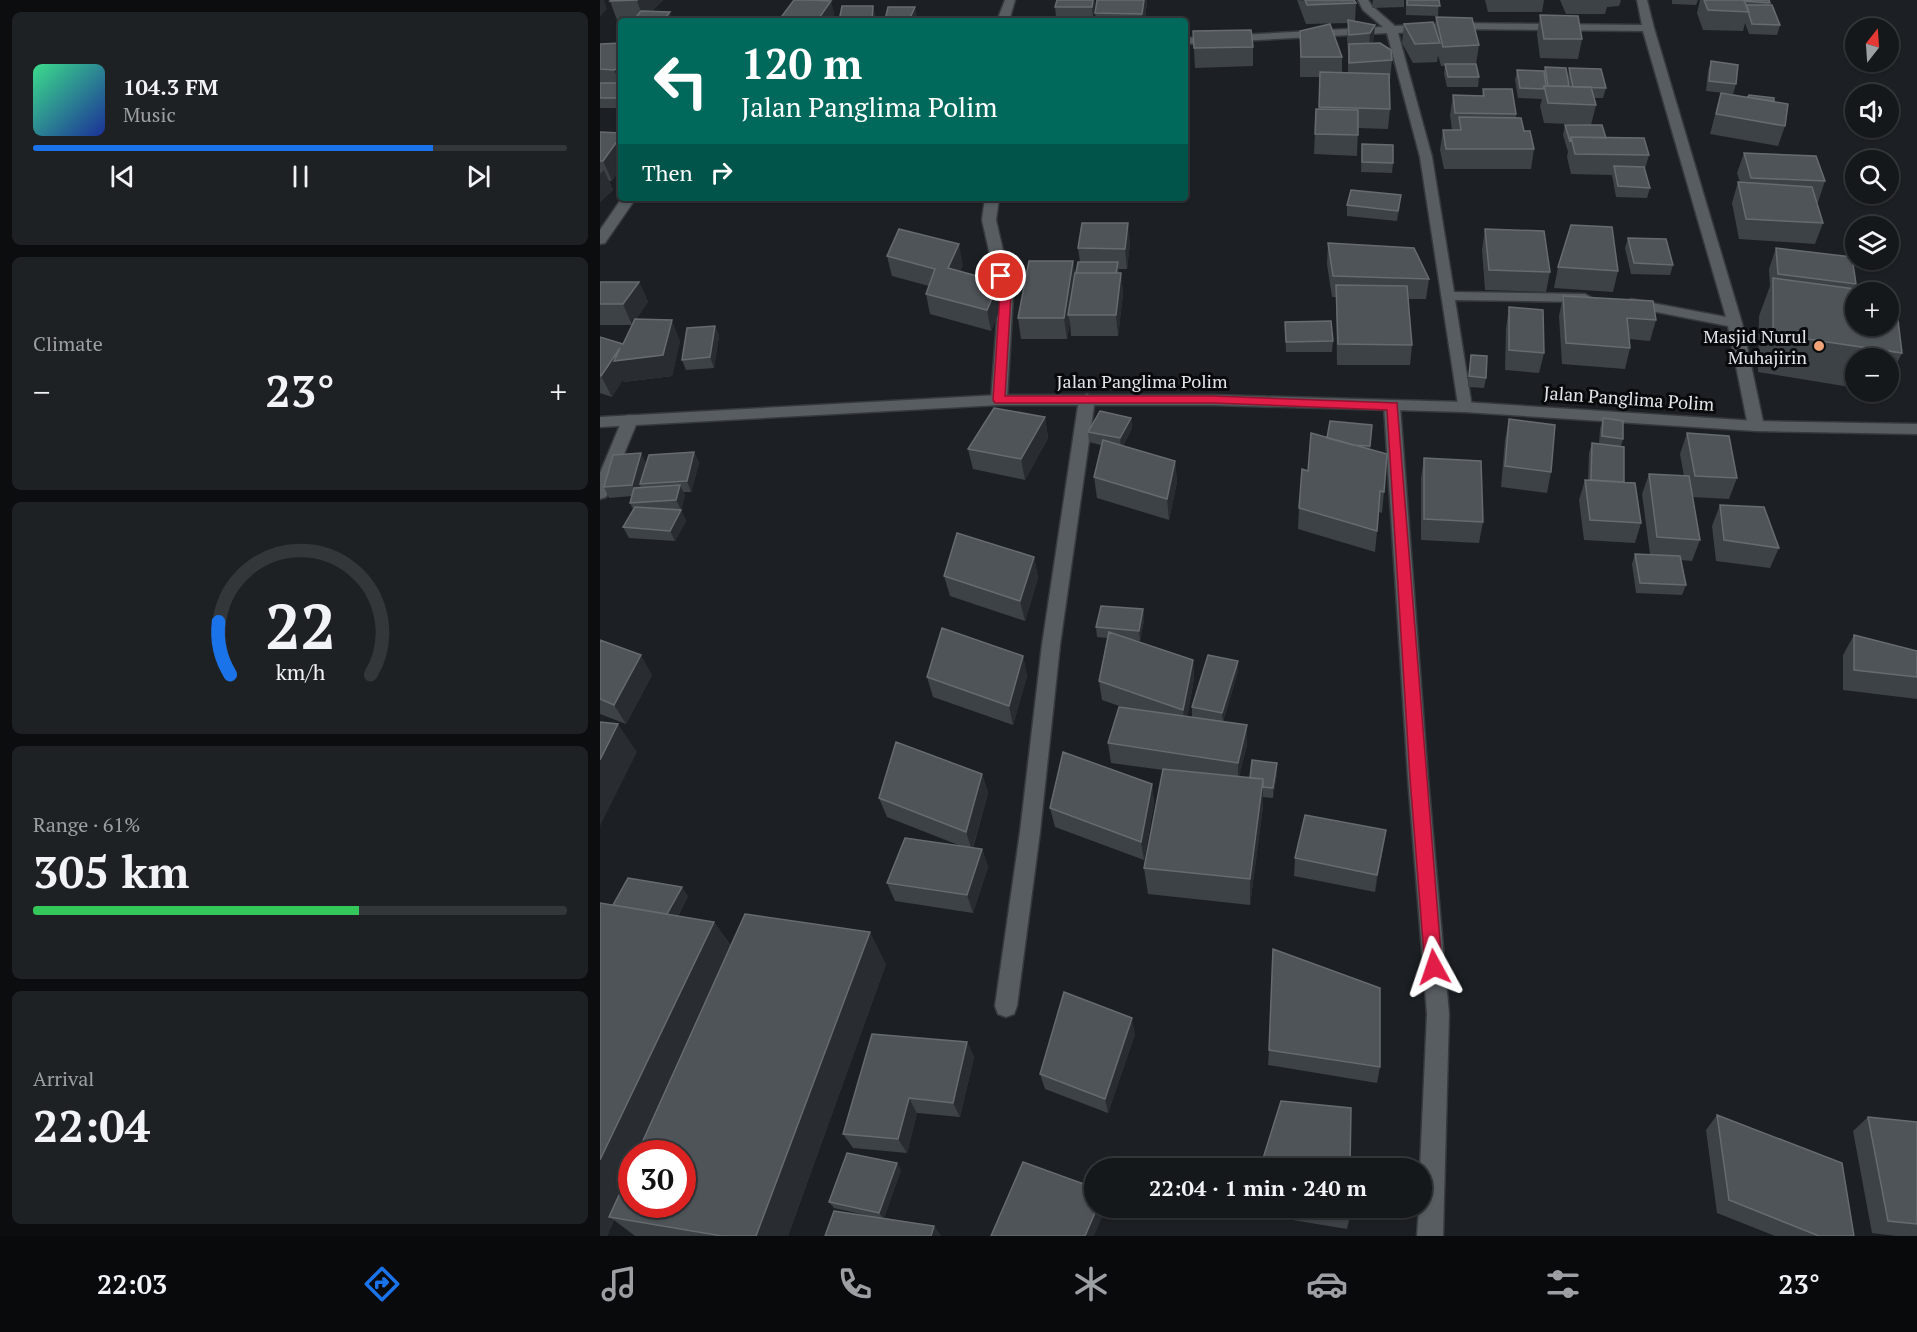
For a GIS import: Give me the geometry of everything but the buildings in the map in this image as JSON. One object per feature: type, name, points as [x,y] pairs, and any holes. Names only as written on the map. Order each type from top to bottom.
[{"type":"street","points":[[1005,18],[1010,0]]},
{"type":"street","points":[[1363,0],[1367,8],[1391,28],[1426,157],[1464,406]]},
{"type":"street","points":[[1642,0],[1648,28],[1735,323],[1756,426]]},
{"type":"street","points":[[1188,41],[1391,28],[1648,28]]},
{"type":"street","points":[[600,240],[627,201]]},
{"type":"street","points":[[992,201],[989,220],[1005,294],[999,400]]},
{"type":"street","points":[[1448,296],[1596,299]]},
{"type":"street","points":[[1620,301],[1735,323]]},
{"type":"street","points":[[1006,1006],[1030,832],[1051,645],[1087,399]]},
{"type":"street","name":"Jalan Panglima Polim","points":[[600,422],[999,400],[1087,399],[1464,406],[1756,426],[1917,429]]},
{"type":"street","points":[[1392,406],[1418,778],[1438,1014],[1430,1236]]},
{"type":"street","points":[[600,493],[630,420]]},
{"type":"place","name":"Masjid Nurul Muhajirin","points":[[1819,346]]},
{"type":"route","points":[[1001,276],[1005,294],[999,400],[1213,400],[1392,406],[1418,778],[1434,967]]}]
